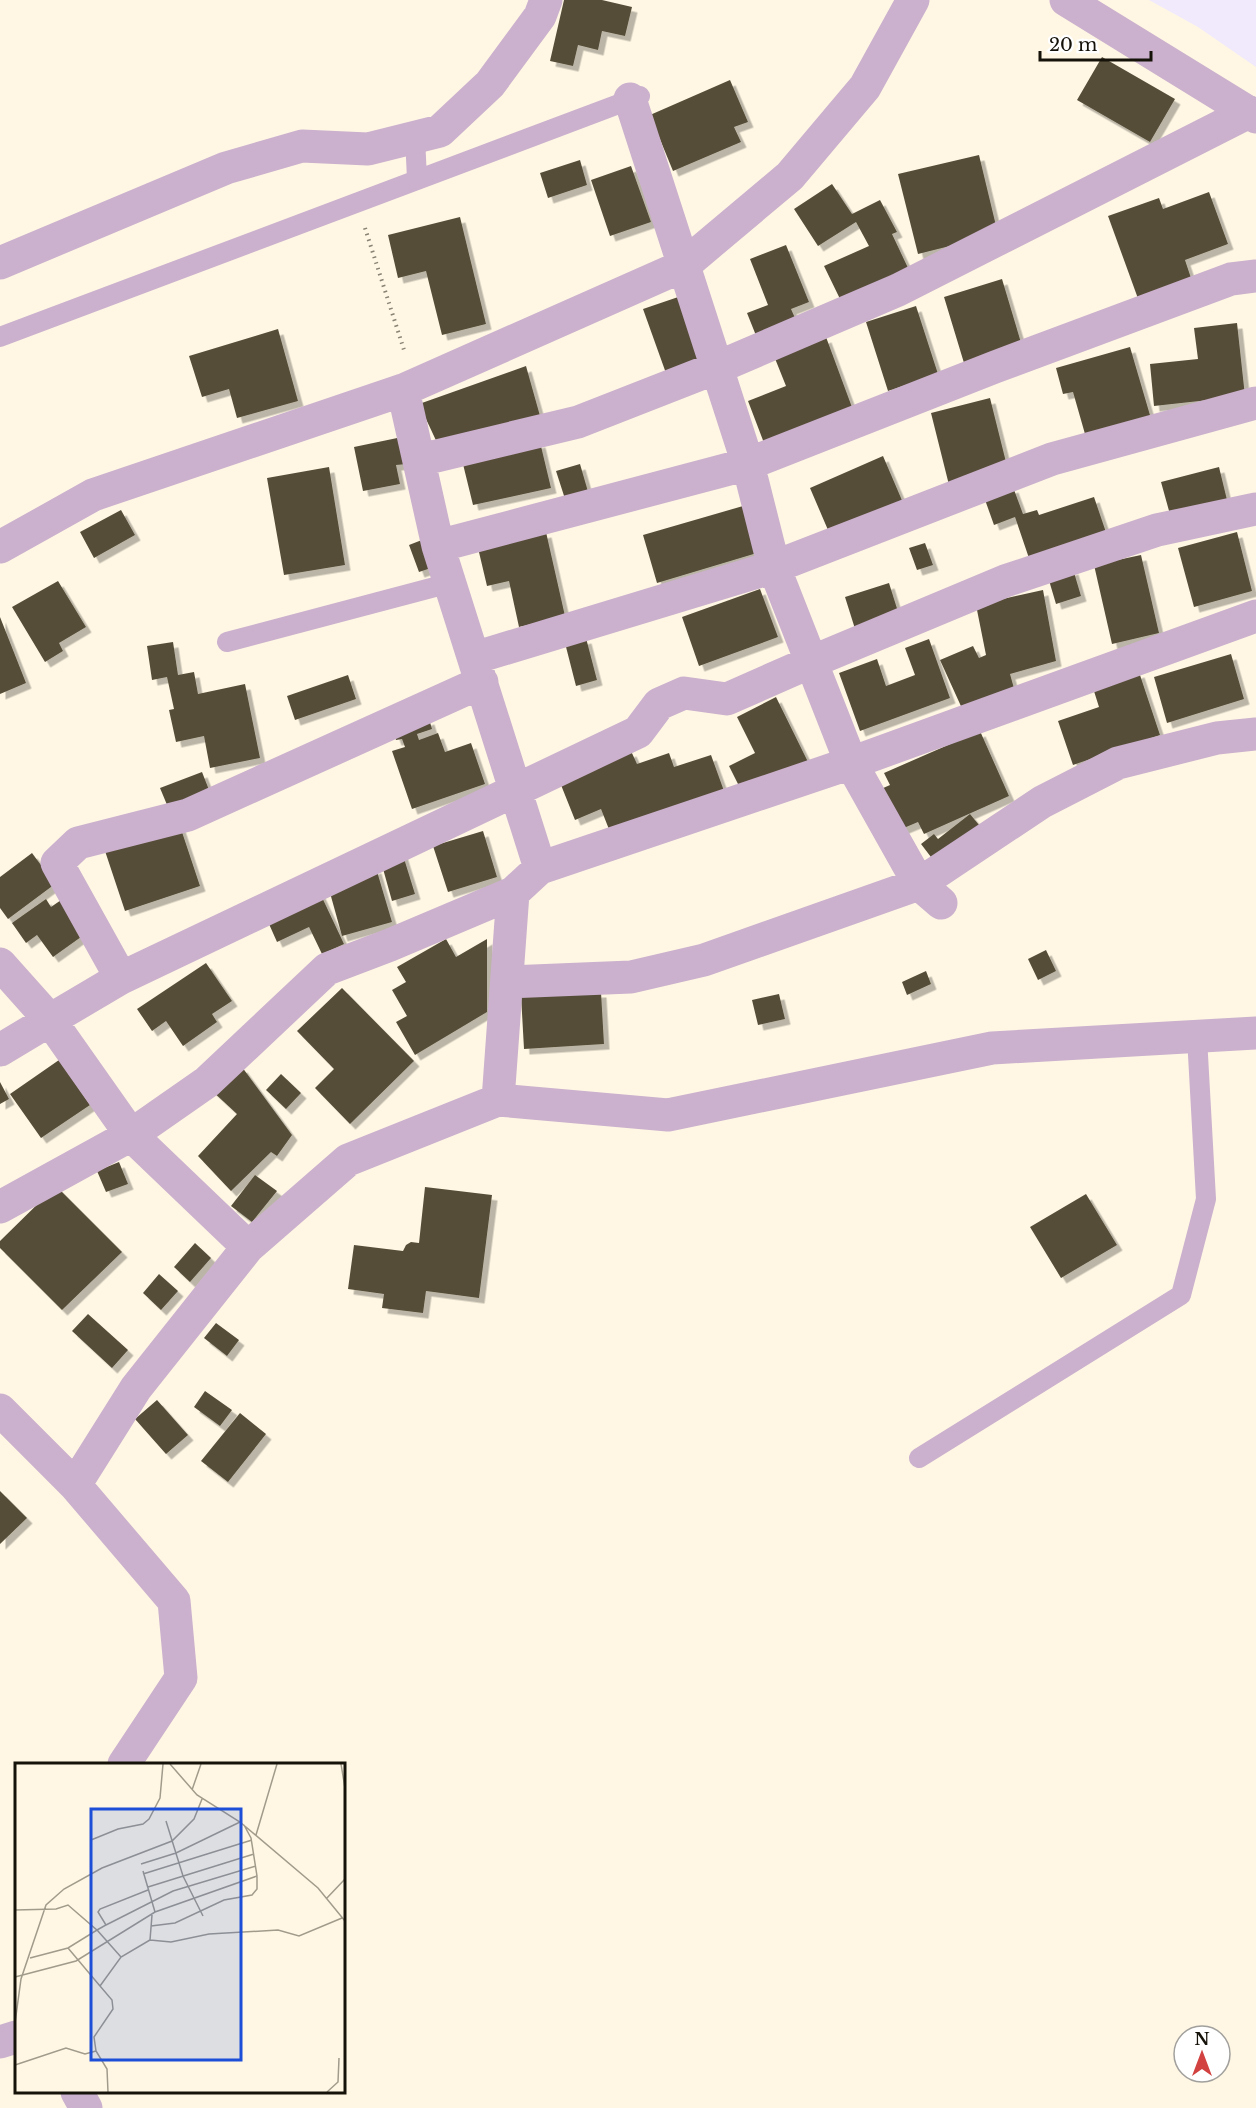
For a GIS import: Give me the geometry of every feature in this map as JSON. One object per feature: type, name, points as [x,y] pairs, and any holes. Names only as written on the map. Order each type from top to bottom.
[{"type":"street","points":[[0,263],[226,168],[302,146],[368,149],[440,131],[490,84],[540,16],[546,0]]},
{"type":"street","points":[[0,547],[93,495],[409,387],[683,267],[790,176],[865,87],[913,0]]},
{"type":"street","points":[[1066,0],[1253,114]]},
{"type":"street","points":[[636,97],[683,267],[748,464],[774,567],[851,763],[930,893]]},
{"type":"street","points":[[420,460],[578,422],[716,368],[898,290],[1253,114]]},
{"type":"street","points":[[438,546],[748,464],[995,367],[1231,279],[1256,276]]},
{"type":"street","points":[[409,387],[420,460],[438,546],[540,868]]},
{"type":"street","points":[[121,978],[57,863],[78,843],[188,815],[478,670],[774,567],[1052,459],[1256,403]]},
{"type":"street","points":[[0,1050],[121,978],[638,732],[659,704],[684,693],[727,699],[1005,581],[1157,531],[1256,509]]},
{"type":"street","points":[[0,1207],[131,1135],[207,1082],[327,969],[513,893],[540,868],[851,763],[1256,616]]},
{"type":"street","points":[[507,982],[631,977],[704,960],[930,893],[1042,802],[1118,763],[1217,738],[1256,734]]},
{"type":"street","points":[[498,1100],[513,893]]},
{"type":"street","points":[[0,964],[50,1020],[131,1135],[248,1247]]},
{"type":"street","points":[[75,1485],[136,1388],[248,1247],[348,1160],[498,1100],[668,1115],[992,1048],[1256,1033]]},
{"type":"street","points":[[0,1410],[75,1485],[174,1601],[181,1678],[125,1763]]},
{"type":"street","points":[[0,2042],[15,2037]]},
{"type":"street","points":[[78,2093],[86,2108]]},
{"type":"lane","points":[[0,337],[636,97]]},
{"type":"lane","points":[[415,137],[417,179]]},
{"type":"lane","points":[[227,642],[450,583]]},
{"type":"lane","points":[[919,1458],[1181,1296],[1206,1199],[1197,1037]]},
{"type":"path","points":[[357,202],[409,387]]},
{"type":"shaded area","points":[[1149,0],[1256,0],[1256,67],[1198,27]]},
{"type":"building","points":[[564,0],[602,0],[632,7],[625,36],[602,31],[598,50],[578,45],[573,66],[550,61]]},
{"type":"building","points":[[1102,57],[1175,99],[1150,142],[1077,100]]},
{"type":"building","points":[[730,80],[748,122],[734,127],[741,142],[673,171],[650,115]]},
{"type":"building","points":[[979,155],[998,234],[918,254],[898,174]]},
{"type":"building","points":[[580,160],[587,185],[548,198],[540,173]]},
{"type":"building","points":[[631,166],[651,222],[610,236],[591,180]]},
{"type":"building","points":[[832,184],[852,214],[880,200],[897,232],[892,234],[909,270],[841,301],[824,266],[869,246],[856,222],[818,246],[794,209]]},
{"type":"building","points":[[1209,192],[1228,244],[1185,260],[1193,284],[1140,304],[1108,216],[1159,198],[1163,209]]},
{"type":"building","points":[[460,217],[486,324],[442,335],[426,271],[398,278],[388,235]]},
{"type":"building","points":[[786,245],[809,302],[791,309],[799,327],[759,343],[747,313],[768,305],[750,259]]},
{"type":"building","points":[[1002,279],[1022,346],[964,363],[944,297]]},
{"type":"building","points":[[687,294],[710,361],[667,376],[643,309]]},
{"type":"building","points":[[916,306],[938,374],[888,391],[866,322]]},
{"type":"building","points":[[1237,323],[1245,396],[1154,406],[1150,364],[1198,359],[1194,328]]},
{"type":"building","points":[[278,329],[298,401],[237,418],[229,389],[202,397],[189,356]]},
{"type":"building","points":[[826,337],[853,410],[764,443],[748,401],[786,386],[774,356]]},
{"type":"building","points":[[1130,347],[1152,422],[1087,441],[1073,392],[1063,394],[1056,368]]},
{"type":"building","points":[[526,366],[542,423],[440,449],[419,404]]},
{"type":"building","points":[[990,398],[1008,470],[949,485],[931,413]]},
{"type":"building","points":[[402,437],[407,464],[396,465],[400,484],[363,491],[354,447]]},
{"type":"building","points":[[540,442],[551,488],[473,505],[462,460]]},
{"type":"building","points":[[883,456],[904,505],[831,537],[810,488]]},
{"type":"building","points":[[580,464],[589,495],[566,502],[556,471]]},
{"type":"building","points":[[329,467],[345,565],[284,575],[267,478]]},
{"type":"building","points":[[1219,467],[1228,504],[1171,518],[1161,482]]},
{"type":"building","points":[[1013,487],[1023,514],[1037,510],[1039,515],[1094,497],[1109,541],[1032,567],[1015,517],[994,525],[984,497]]},
{"type":"building","points":[[743,506],[757,553],[657,583],[643,535]]},
{"type":"building","points":[[121,510],[135,535],[94,558],[80,532]]},
{"type":"building","points":[[546,532],[565,616],[519,627],[509,581],[487,586],[478,548]]},
{"type":"building","points":[[1237,532],[1252,591],[1194,607],[1178,548]]},
{"type":"building","points":[[427,538],[437,566],[419,572],[409,545]]},
{"type":"building","points":[[925,543],[933,565],[917,570],[909,548]]},
{"type":"building","points":[[1141,555],[1159,633],[1112,644],[1094,565]]},
{"type":"building","points":[[1073,569],[1081,596],[1056,604],[1048,577]]},
{"type":"building","points":[[58,581],[86,627],[59,643],[63,651],[45,662],[12,607]]},
{"type":"building","points":[[889,583],[900,618],[856,632],[845,597]]},
{"type":"building","points":[[760,589],[778,637],[699,666],[682,617]]},
{"type":"building","points":[[1043,590],[1056,661],[1010,674],[1015,692],[965,715],[940,660],[973,646],[979,658],[986,655],[976,605]]},
{"type":"building","points":[[0,617],[26,683],[0,694]]},
{"type":"building","points":[[586,638],[597,680],[576,686],[565,643]]},
{"type":"building","points":[[929,639],[950,698],[860,731],[839,673],[877,659],[886,686],[915,675],[905,648]]},
{"type":"building","points":[[173,642],[178,675],[194,672],[198,694],[245,684],[260,758],[210,768],[204,736],[176,742],[169,710],[174,709],[167,677],[152,680],[147,646]]},
{"type":"building","points":[[1231,654],[1244,699],[1167,723],[1154,677]]},
{"type":"building","points":[[1139,672],[1160,735],[1073,765],[1058,721],[1099,707],[1093,688]]},
{"type":"building","points":[[348,675],[356,699],[295,720],[287,696]]},
{"type":"building","points":[[776,697],[809,764],[744,796],[729,766],[755,753],[737,717]]},
{"type":"building","points":[[429,719],[432,729],[417,734],[419,740],[438,733],[445,752],[471,743],[485,784],[412,809],[392,751],[405,747],[402,739],[396,740],[393,731]]},
{"type":"building","points":[[980,731],[1009,796],[924,834],[918,822],[899,830],[881,789],[890,785],[884,773]]},
{"type":"building","points":[[631,751],[637,764],[669,753],[674,767],[711,755],[728,802],[614,842],[601,809],[575,820],[559,780]]},
{"type":"building","points":[[202,772],[211,795],[170,812],[160,788]]},
{"type":"building","points":[[970,814],[979,825],[934,861],[921,844],[934,834],[938,839]]},
{"type":"building","points":[[180,826],[200,886],[125,911],[105,851]]},
{"type":"building","points":[[483,831],[497,877],[448,892],[433,846]]},
{"type":"building","points":[[402,852],[415,894],[392,901],[380,858]]},
{"type":"building","points":[[32,853],[55,884],[8,919],[0,908],[0,877]]},
{"type":"building","points":[[376,868],[392,922],[342,936],[327,882]]},
{"type":"building","points":[[319,891],[344,944],[322,954],[309,927],[277,942],[265,915]]},
{"type":"building","points":[[64,898],[88,932],[53,957],[37,935],[26,943],[12,923],[46,899],[51,907]]},
{"type":"building","points":[[446,939],[456,957],[487,939],[487,1012],[415,1055],[396,1022],[407,1016],[392,990],[406,982],[397,967]]},
{"type":"building","points":[[1046,950],[1056,971],[1038,980],[1028,959]]},
{"type":"building","points":[[206,963],[232,1001],[212,1014],[217,1022],[183,1046],[166,1021],[152,1031],[137,1009]]},
{"type":"building","points":[[926,971],[931,984],[907,995],[902,982]]},
{"type":"building","points":[[342,988],[414,1061],[350,1124],[315,1088],[334,1069],[297,1031]]},
{"type":"building","points":[[601,992],[604,1044],[524,1049],[521,995]]},
{"type":"building","points":[[779,994],[785,1019],[758,1025],[752,1000]]},
{"type":"building","points":[[59,1060],[90,1105],[41,1138],[10,1094]]},
{"type":"building","points":[[242,1067],[292,1135],[277,1156],[271,1152],[231,1191],[198,1156],[237,1114],[210,1089]]},
{"type":"building","points":[[281,1074],[301,1093],[286,1109],[266,1090]]},
{"type":"building","points":[[0,1082],[9,1099],[0,1104]]},
{"type":"building","points":[[119,1162],[128,1184],[106,1192],[97,1171]]},
{"type":"building","points":[[255,1175],[277,1191],[252,1222],[231,1206]]},
{"type":"building","points":[[56,1186],[122,1252],[62,1310],[0,1248],[0,1241]]},
{"type":"building","points":[[425,1187],[492,1195],[479,1298],[426,1291],[423,1313],[382,1308],[384,1294],[348,1289],[354,1245],[403,1251],[411,1242],[419,1243]]},
{"type":"building","points":[[1086,1194],[1117,1245],[1061,1278],[1030,1227]]},
{"type":"building","points":[[195,1243],[211,1258],[190,1282],[174,1267]]},
{"type":"building","points":[[159,1274],[178,1291],[161,1310],[143,1293]]},
{"type":"building","points":[[88,1314],[128,1350],[112,1368],[72,1331]]},
{"type":"building","points":[[216,1323],[239,1340],[227,1356],[204,1338]]},
{"type":"building","points":[[205,1391],[232,1410],[220,1426],[194,1407]]},
{"type":"building","points":[[157,1400],[188,1435],[166,1454],[135,1419]]},
{"type":"building","points":[[240,1413],[266,1434],[228,1482],[201,1461]]},
{"type":"building","points":[[0,1491],[27,1518],[0,1544]]}]
